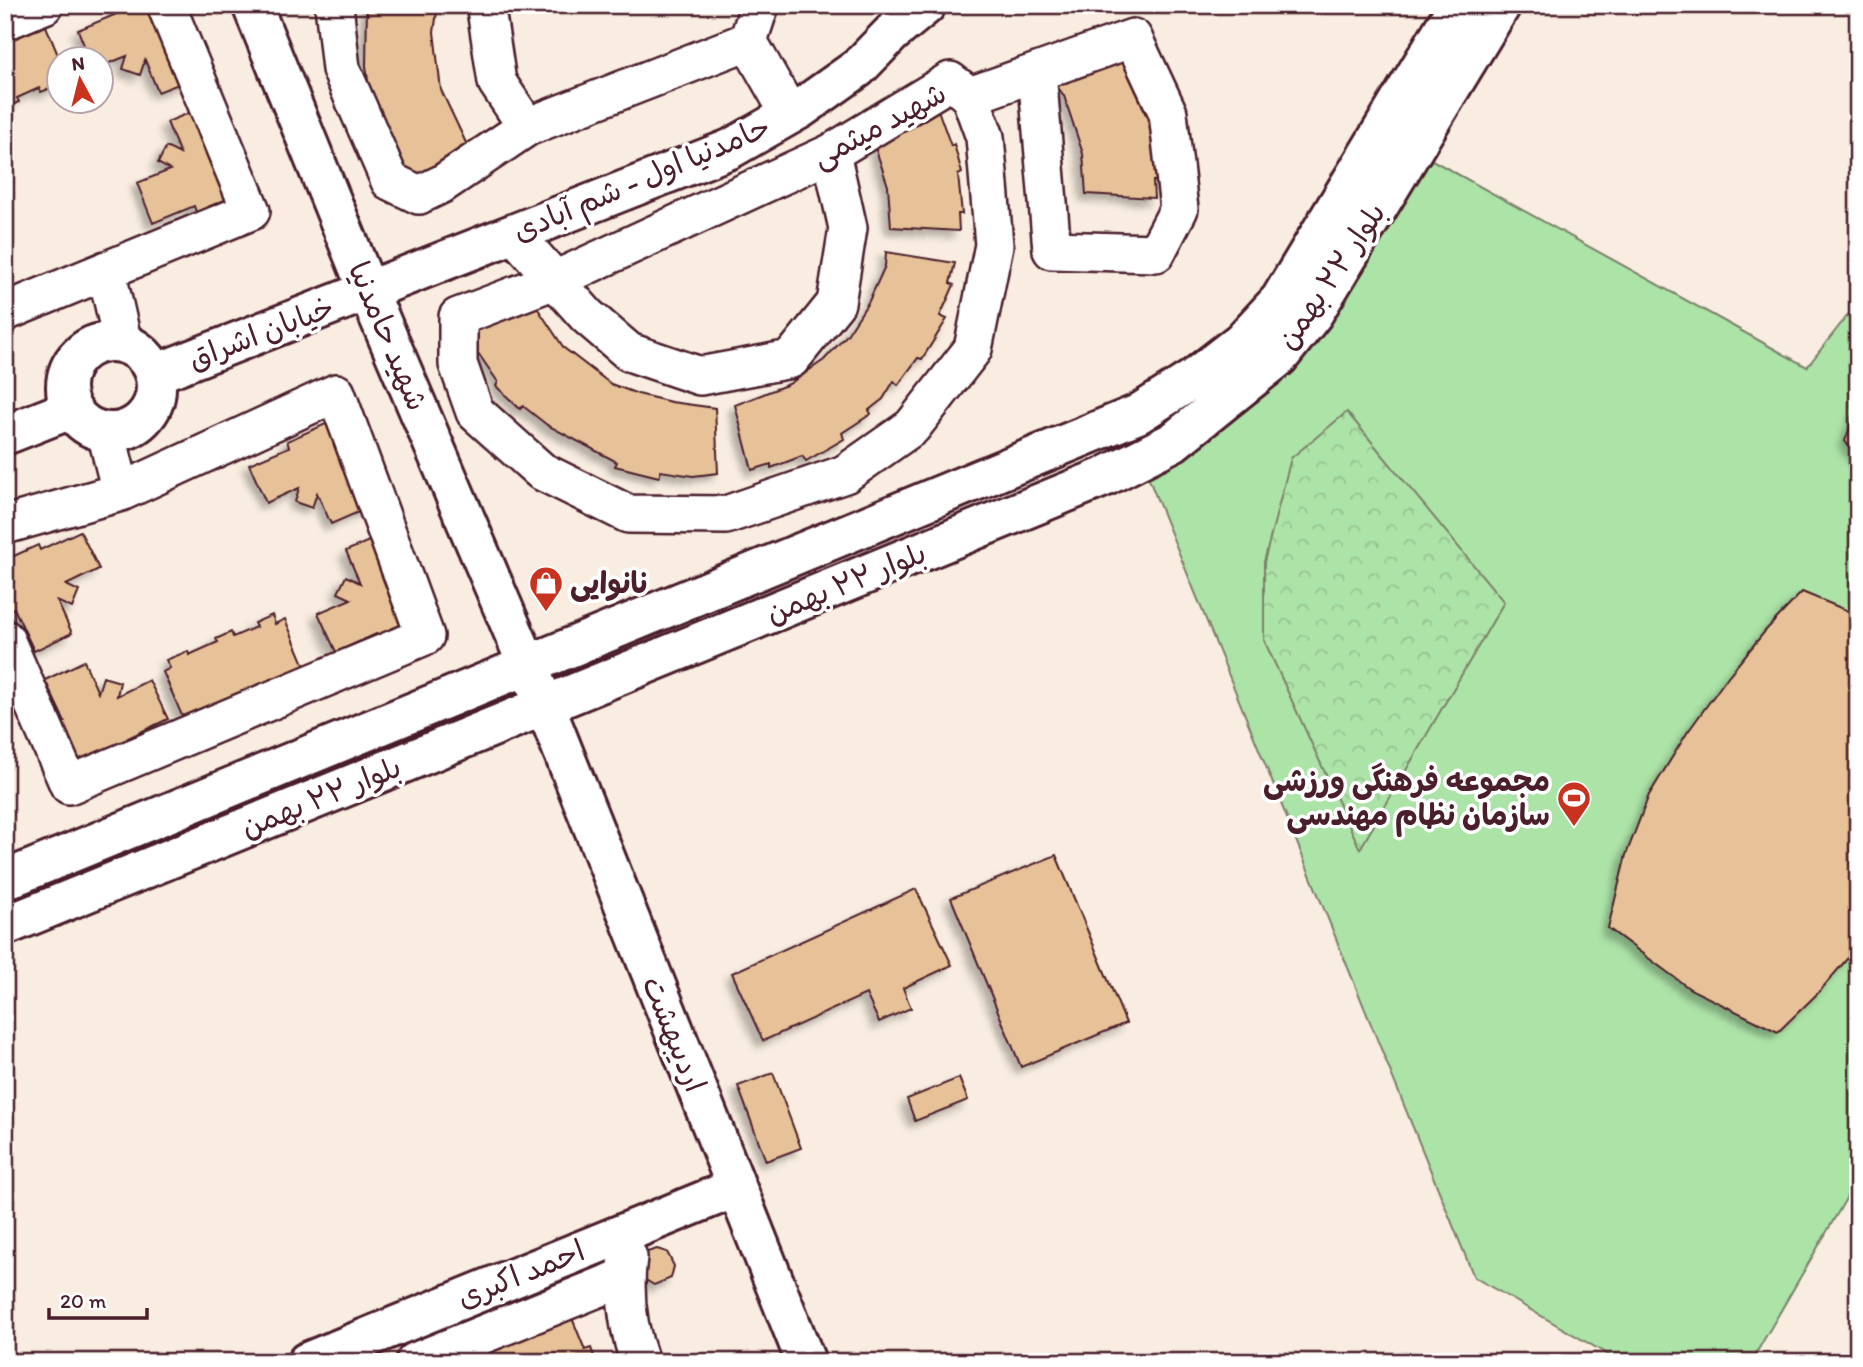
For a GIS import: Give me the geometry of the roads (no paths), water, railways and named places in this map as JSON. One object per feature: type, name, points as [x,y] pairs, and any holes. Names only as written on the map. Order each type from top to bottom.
[{"type":"street","points":[[5,21],[44,5]]},
{"type":"street","points":[[5,312],[251,211],[166,5]]},
{"type":"street","name":"شهید حامدنیا","points":[[252,5],[368,292],[545,706]]},
{"type":"street","points":[[334,5],[341,69],[390,181],[419,195],[442,184],[527,127],[748,41]]},
{"type":"street","points":[[488,5],[486,9],[497,82],[527,127]]},
{"type":"street","points":[[760,5],[748,41],[790,115]]},
{"type":"street","name":"حامدنیا اول - شم آبادی","points":[[368,292],[730,149],[790,115],[859,68],[895,19],[926,5]]},
{"type":"street","name":"بلوار ۲۲ بهمن","points":[[5,880],[1138,414],[1194,379],[1242,341],[1280,300],[1458,5]]},
{"type":"street","name":"بلوار ۲۲ بهمن","points":[[5,926],[1104,477],[1173,442],[1279,356],[1313,314],[1501,5]]},
{"type":"street","points":[[970,96],[1037,72],[1133,38],[1168,113],[1179,209],[1156,253],[1052,250],[1037,72]]},
{"type":"street","name":"شهید میثمی","points":[[950,81],[970,96],[985,137],[994,246],[973,349],[912,428],[845,474],[726,515],[628,514],[541,471],[475,412],[458,364],[458,317],[555,279],[831,153],[950,81]]},
{"type":"street","points":[[514,234],[587,316],[629,352],[700,376],[791,359],[836,303],[848,228],[831,153]]},
{"type":"street","points":[[106,270],[123,344]]},
{"type":"street","name":"خیابان اشراق","points":[[155,374],[368,292]]},
{"type":"street","points":[[108,342],[137,350],[155,374],[153,403],[146,416],[121,431],[107,432],[80,421],[71,409],[66,395],[66,380],[71,365],[80,353],[108,342]]},
{"type":"street","points":[[5,525],[121,492],[336,393],[425,636],[69,785],[5,639]]},
{"type":"street","points":[[5,435],[71,409]]},
{"type":"street","points":[[107,432],[121,492]]},
{"type":"street","name":"اردیبهشت","points":[[545,706],[806,1362]]},
{"type":"street","name":"احمد اکبری","points":[[307,1362],[735,1188]]},
{"type":"street","points":[[625,1232],[628,1254],[625,1277],[626,1315],[640,1362]]},
{"type":"street","points":[[415,1362],[625,1277]]},
{"type":"place","name":"نانوایی","points":[[546,613]]},
{"type":"place","name":"مجموعه فرهنگی ورزشی سازمان نظام مهندسی","points":[[1574,828]]}]
